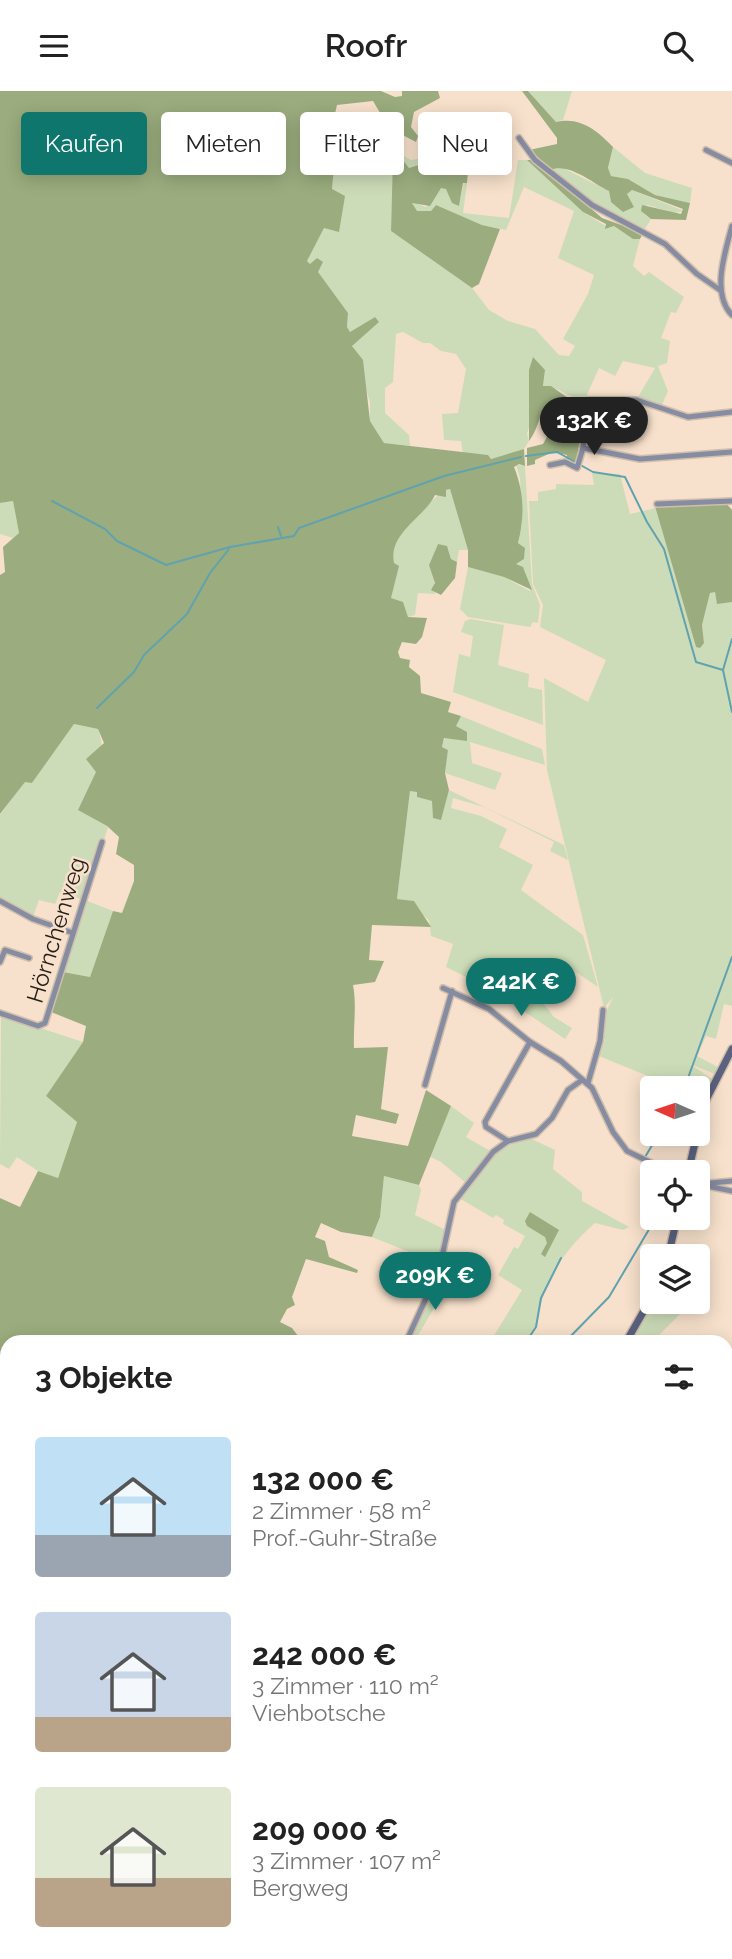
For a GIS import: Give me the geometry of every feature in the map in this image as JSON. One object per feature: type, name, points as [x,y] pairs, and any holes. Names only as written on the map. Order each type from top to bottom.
[{"type":"main road","points":[[710,1092],[732,1049]]},
{"type":"main road","points":[[630,1335],[642,1314]]},
{"type":"street","points":[[519,138],[535,160],[574,191],[606,213],[665,244],[697,274],[720,290]]},
{"type":"street","points":[[706,150],[732,163]]},
{"type":"street","points":[[732,226],[720,290],[726,309],[732,316]]},
{"type":"street","points":[[550,465],[565,462],[577,468],[583,448],[588,400],[637,400],[688,417],[732,412]]},
{"type":"street","points":[[583,448],[640,459],[732,452]]},
{"type":"street","points":[[657,504],[732,501]]},
{"type":"street","name":"Hörnchenweg","points":[[0,1013],[38,1026],[45,1023],[102,842]]},
{"type":"street","points":[[0,901],[38,921],[73,933]]},
{"type":"street","points":[[0,962],[5,950],[29,958]]},
{"type":"street","points":[[443,988],[489,1009],[585,1081],[600,1100],[619,1142],[631,1155],[642,1160]]},
{"type":"street","points":[[425,1085],[452,991]]},
{"type":"street","points":[[410,1335],[439,1271],[454,1202],[493,1152],[508,1141],[537,1134],[549,1122],[568,1090],[585,1081],[600,1041],[603,1010]]},
{"type":"street","points":[[508,1141],[486,1127],[485,1122],[530,1042]]},
{"type":"street","points":[[710,1183],[732,1181]]},
{"type":"street","points":[[710,1186],[732,1191]]},
{"type":"green space","points":[[0,91],[381,91],[395,97],[402,96],[402,91],[438,91],[440,98],[414,112],[411,127],[418,136],[416,142],[404,136],[404,112],[380,112],[373,101],[337,105],[335,112],[300,112],[300,175],[333,175],[332,189],[345,196],[339,232],[324,228],[307,261],[310,264],[317,258],[323,262],[318,272],[348,313],[347,327],[350,332],[375,317],[379,322],[352,346],[363,360],[370,421],[384,443],[488,455],[491,459],[524,449],[525,466],[519,464],[514,467],[522,504],[518,543],[525,548],[524,559],[516,564],[523,567],[532,590],[504,577],[468,567],[468,550],[450,489],[446,490],[446,497],[435,495],[396,543],[394,563],[399,566],[391,598],[403,602],[408,617],[427,618],[422,637],[416,644],[402,642],[398,652],[400,658],[410,660],[409,667],[420,676],[421,693],[451,702],[448,712],[461,716],[456,726],[467,732],[467,741],[444,738],[442,747],[448,750],[445,773],[449,790],[441,820],[433,818],[432,801],[417,797],[417,792],[410,791],[397,899],[414,901],[431,927],[372,925],[369,960],[384,961],[375,982],[353,985],[354,1048],[388,1047],[381,1109],[399,1114],[396,1124],[356,1115],[352,1136],[408,1146],[426,1090],[451,1106],[419,1185],[384,1176],[380,1217],[372,1237],[341,1232],[321,1223],[315,1237],[325,1241],[329,1257],[358,1270],[357,1273],[306,1259],[292,1297],[295,1305],[287,1309],[280,1322],[292,1328],[297,1335],[0,1335],[0,1198],[20,1207],[38,1171],[58,1178],[77,1122],[46,1096],[83,1042],[86,1026],[51,1012],[63,972],[90,977],[113,911],[122,913],[134,881],[134,865],[116,854],[119,837],[107,826],[78,810],[96,772],[86,759],[104,743],[98,729],[74,724],[32,783],[25,782],[0,814],[0,575],[5,572],[3,547],[19,533],[13,501],[0,503]]},
{"type":"green space","points":[[522,91],[528,91],[556,122],[581,123],[595,130],[607,141],[613,147],[608,168],[611,176],[628,179],[655,195],[690,203],[686,220],[651,219],[641,211],[642,205],[681,214],[683,209],[632,190],[627,194],[634,207],[623,212],[611,202],[609,191],[573,171],[557,168],[550,170],[529,150],[557,144],[557,138]]},
{"type":"green space","points":[[528,91],[572,91],[563,120],[556,122]]},
{"type":"green space","points":[[613,147],[645,173],[692,188],[690,203],[655,195],[628,179],[611,176],[608,169]]},
{"type":"green space","points":[[404,156],[411,160],[418,159],[418,165],[409,168],[404,162]]},
{"type":"green space","points":[[518,160],[527,160],[583,212],[609,228],[614,226],[633,239],[640,239],[633,266],[644,276],[649,272],[684,297],[676,313],[671,312],[661,338],[670,341],[667,363],[658,366],[668,391],[661,407],[637,399],[655,368],[623,361],[615,376],[599,368],[585,399],[543,386],[545,370],[527,434],[529,441],[524,449],[491,459],[488,455],[463,454],[461,441],[444,440],[442,414],[458,413],[466,369],[456,354],[441,351],[430,343],[423,343],[403,332],[396,334],[393,382],[385,388],[385,413],[409,435],[410,446],[384,443],[370,421],[370,402],[352,345],[375,317],[350,332],[347,327],[348,313],[307,261],[324,227],[339,231],[332,190],[333,175],[393,175],[391,231],[472,288],[489,310],[508,321],[535,329],[559,355],[569,356],[575,346],[563,339],[588,294],[594,275],[558,258],[574,211],[524,187],[506,230],[482,225],[436,205],[431,211],[416,211],[412,202],[426,207],[441,188],[446,188],[460,201],[464,183],[467,183],[463,213],[509,218]]},
{"type":"green space","points":[[527,160],[534,160],[602,218],[643,233],[640,239],[633,239],[614,226],[605,229],[606,224],[583,212]]},
{"type":"green space","points":[[404,162],[409,168],[418,165],[418,175],[468,175],[467,183],[463,183],[459,206],[452,203],[446,189],[441,188],[430,206],[412,203],[417,211],[431,211],[436,205],[482,225],[500,229],[479,284],[472,288],[391,231],[392,175],[404,175]]},
{"type":"green space","points":[[559,166],[609,191],[611,202],[634,207],[627,194],[632,190],[684,211],[674,213],[647,205],[644,214],[651,219],[645,229],[592,203],[550,170]]},
{"type":"green space","points":[[533,357],[545,370],[543,386],[551,386],[568,398],[558,398],[546,406],[529,441],[529,370]]},
{"type":"green space","points":[[576,401],[577,407],[584,410],[576,465],[566,460],[567,455],[553,452],[527,466],[527,448],[543,444],[550,429],[553,415],[550,404]]},
{"type":"green space","points":[[516,464],[525,466],[532,584],[540,605],[538,623],[533,622],[530,627],[468,617],[460,609],[468,567],[504,577],[530,591],[525,571],[515,564],[524,559],[525,548],[518,543],[522,524],[520,478]]},
{"type":"green space","points":[[592,473],[620,474],[630,514],[656,508],[696,647],[704,643],[702,625],[710,593],[715,591],[717,603],[732,602],[732,1006],[724,1004],[716,1039],[706,1036],[697,1056],[718,1067],[715,1074],[690,1064],[708,1076],[648,1076],[599,1056],[605,1039],[602,1039],[602,1034],[605,1035],[604,1017],[613,997],[604,1008],[547,770],[544,678],[588,702],[606,660],[540,627],[543,605],[533,584],[529,501],[538,501],[538,492],[556,489],[556,484],[594,485]]},
{"type":"green space","points":[[450,489],[468,550],[459,550],[457,562],[451,559],[448,549],[438,544],[429,565],[434,574],[435,594],[418,593],[415,615],[408,617],[391,599],[394,546],[416,516],[435,498]]},
{"type":"green space","points":[[13,501],[19,533],[13,538],[0,534],[0,503]]},
{"type":"green space","points":[[726,503],[732,510],[732,602],[717,604],[715,592],[710,593],[702,625],[704,643],[700,648],[696,647],[655,506]]},
{"type":"green space","points":[[438,544],[447,546],[451,559],[457,562],[455,578],[441,595],[431,590],[435,583],[429,565]]},
{"type":"green space","points":[[471,619],[504,625],[498,665],[529,674],[528,687],[542,690],[543,725],[453,692],[459,654],[470,657],[473,636],[461,632],[465,621]]},
{"type":"green space","points":[[461,716],[542,749],[545,765],[470,742],[472,763],[502,773],[495,790],[445,773],[448,750],[442,747],[443,742]]},
{"type":"green space","points":[[74,724],[98,729],[101,739],[97,770],[79,810],[108,827],[85,900],[113,911],[90,977],[63,972],[84,900],[60,892],[55,904],[39,900],[33,917],[0,898],[0,815],[25,781],[32,783]]},
{"type":"green space","points":[[449,790],[564,845],[568,860],[550,851],[554,842],[484,807],[453,798],[451,808],[481,816],[507,829],[499,847],[533,865],[521,890],[583,935],[598,987],[564,964],[557,984],[543,1003],[554,1017],[572,1028],[565,1039],[491,989],[446,967],[453,944],[431,936],[429,920],[420,913],[414,901],[397,899],[410,791],[417,791],[417,797],[432,801],[440,820]]},
{"type":"green space","points":[[1,1015],[83,1042],[46,1096],[77,1122],[58,1178],[38,1171],[17,1157],[9,1169],[0,1164]]},
{"type":"green space","points":[[451,1106],[474,1123],[466,1137],[492,1152],[466,1183],[441,1162],[429,1156]]},
{"type":"green space","points":[[532,1139],[555,1150],[553,1169],[582,1192],[582,1201],[629,1227],[623,1230],[595,1223],[571,1247],[558,1266],[547,1286],[531,1335],[494,1335],[522,1290],[498,1275],[514,1247],[518,1249],[525,1236],[503,1224],[504,1220],[496,1215],[493,1218],[459,1198],[489,1160],[518,1142]]},
{"type":"green space","points":[[384,1176],[419,1185],[421,1190],[415,1215],[446,1230],[439,1264],[372,1237],[380,1217]]},
{"type":"green space","points":[[530,1212],[559,1230],[545,1257],[541,1254],[547,1243],[545,1237],[527,1226],[525,1221]]},
{"type":"green space","points":[[446,1269],[475,1289],[474,1291],[446,1275]]},
{"type":"green space","points":[[440,1275],[446,1275],[437,1292],[440,1298],[418,1335],[411,1335],[431,1299]]},
{"type":"green space","points":[[645,1314],[680,1314],[659,1335],[633,1335]]},
{"type":"waterway","points":[[526,456],[557,452],[593,472],[625,477],[664,549],[696,662],[723,670]]},
{"type":"waterway","points":[[52,501],[105,529],[117,541],[166,565],[230,547],[294,536],[299,528],[444,476],[521,457]]},
{"type":"waterway","points":[[278,527],[281,536]]},
{"type":"waterway","points":[[97,708],[134,672],[144,655],[187,614],[210,573],[229,549]]},
{"type":"waterway","points":[[732,639],[723,670],[732,712]]},
{"type":"waterway","points":[[689,1076],[732,957]]},
{"type":"waterway","points":[[645,1157],[652,1146]]},
{"type":"waterway","points":[[572,1335],[609,1297],[649,1230]]},
{"type":"waterway","points":[[531,1335],[536,1327],[541,1298],[561,1258]]}]
